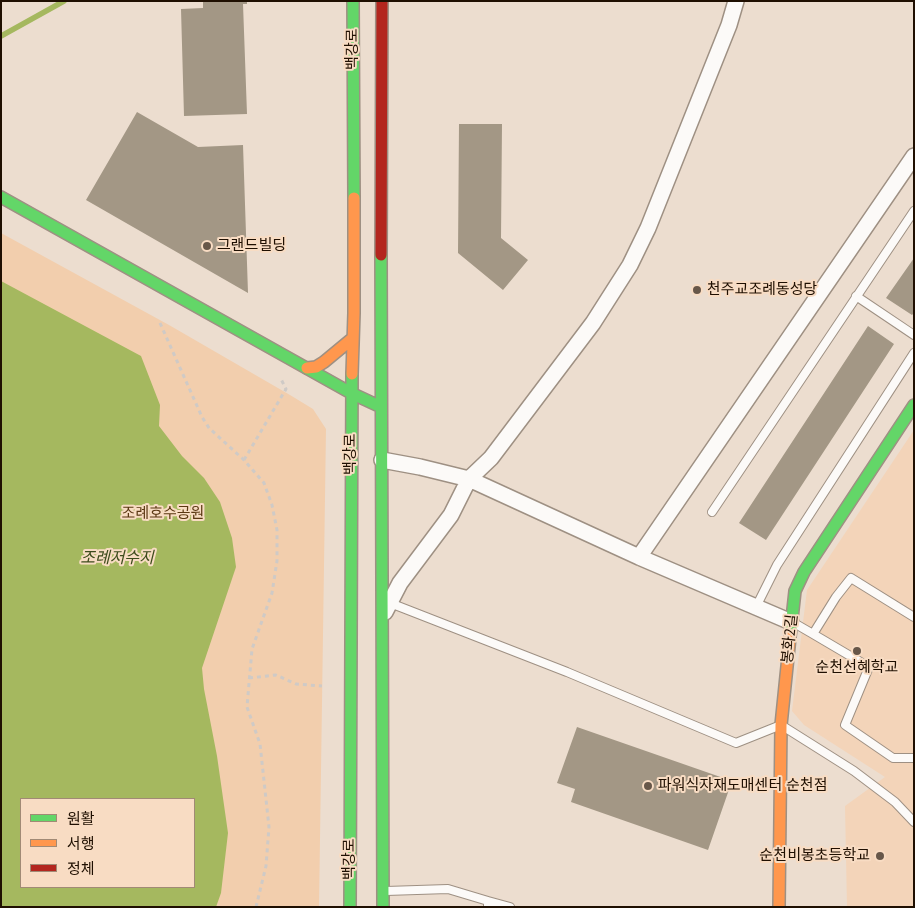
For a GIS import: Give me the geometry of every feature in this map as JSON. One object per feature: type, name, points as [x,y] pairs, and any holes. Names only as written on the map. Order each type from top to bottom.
[{"type":"main road","name":"백강로","points":[[350,907],[353,1]]},
{"type":"main road","name":"백강로","points":[[382,1],[383,907]]},
{"type":"main road","points":[[1,197],[351,393],[381,407]]},
{"type":"main road","points":[[307,368],[321,364],[353,338]]},
{"type":"main road","name":"봉화2길","points":[[779,907],[781,725],[795,591],[804,572],[914,405]]},
{"type":"street","points":[[382,619],[400,583],[451,515],[469,479],[491,458],[593,323],[630,265],[648,228],[729,25],[736,1]]},
{"type":"street","points":[[639,557],[914,156]]},
{"type":"street","points":[[382,460],[469,479],[639,557],[791,622]]},
{"type":"lane","points":[[712,512],[914,211]]},
{"type":"lane","points":[[856,296],[914,335]]},
{"type":"lane","points":[[756,607],[778,565],[914,353]]},
{"type":"lane","points":[[813,634],[836,596],[851,578],[914,616]]},
{"type":"lane","points":[[390,603],[567,672],[736,743],[781,725],[854,771],[895,802],[914,822]]},
{"type":"lane","points":[[791,622],[869,667],[845,725],[893,758],[914,758]]},
{"type":"lane","points":[[383,892],[448,889],[488,904],[510,907]]},
{"type":"path","points":[[160,323],[209,428],[244,460],[264,483],[272,505],[277,530],[277,561],[272,592],[252,649],[247,707],[260,744],[269,827],[266,866],[256,907]]},
{"type":"path","points":[[244,460],[286,389],[278,372]]},
{"type":"path","points":[[249,678],[276,675],[296,684],[322,686]]},
{"type":"shaded area","name":"순천선혜학교","points":[[914,430],[914,907],[847,907],[845,806],[885,777],[804,725],[792,711],[807,590]]},
{"type":"green space","name":"조례호수공원","points":[[1,233],[169,325],[290,395],[313,409],[326,429],[319,907],[1,907]]},
{"type":"water","name":"조례저수지","points":[[1,281],[141,356],[160,405],[159,426],[182,456],[204,478],[220,502],[232,538],[236,567],[202,668],[228,833],[221,893],[216,907],[1,907]]},
{"type":"building","points":[[203,1],[247,1],[247,4],[243,4],[247,114],[184,116],[181,9],[203,8]]},
{"type":"building","name":"그랜드빌딩","points":[[137,112],[198,147],[243,145],[248,293],[86,200]]},
{"type":"building","points":[[459,124],[502,124],[501,238],[528,260],[503,290],[458,253]]},
{"type":"building","points":[[914,258],[914,313],[912,315],[886,298]]},
{"type":"building","points":[[868,326],[894,344],[766,540],[739,523]]},
{"type":"building","name":"파워식자재도매센터 순천점","points":[[577,727],[732,781],[708,850],[571,802],[575,789],[557,783]]},
{"type":"waterway","points":[[1,36],[64,1]]},
{"type":"traffic: fast","points":[[353,1],[354,198]]},
{"type":"traffic: fast","points":[[1,197],[351,393],[381,407]]},
{"type":"traffic: fast","points":[[381,255],[383,907]]},
{"type":"traffic: fast","points":[[350,907],[352,374]]},
{"type":"traffic: fast","points":[[790,637],[795,591],[804,572],[914,405]]},
{"type":"traffic: slow","points":[[352,374],[354,198]]},
{"type":"traffic: slow","points":[[307,368],[316,367],[324,362],[353,338]]},
{"type":"traffic: slow","points":[[779,907],[781,725],[790,637]]},
{"type":"traffic: jam","points":[[381,255],[382,1]]},
{"type":"place","name":"그랜드빌딩","points":[[207,246]]},
{"type":"place","name":"천주교조례동성당","points":[[697,290]]},
{"type":"place","name":"순천선혜학교","points":[[857,651]]},
{"type":"place","name":"파워식자재도매센터 순천점","points":[[648,786]]},
{"type":"place","name":"순천비봉초등학교","points":[[880,856]]}]
